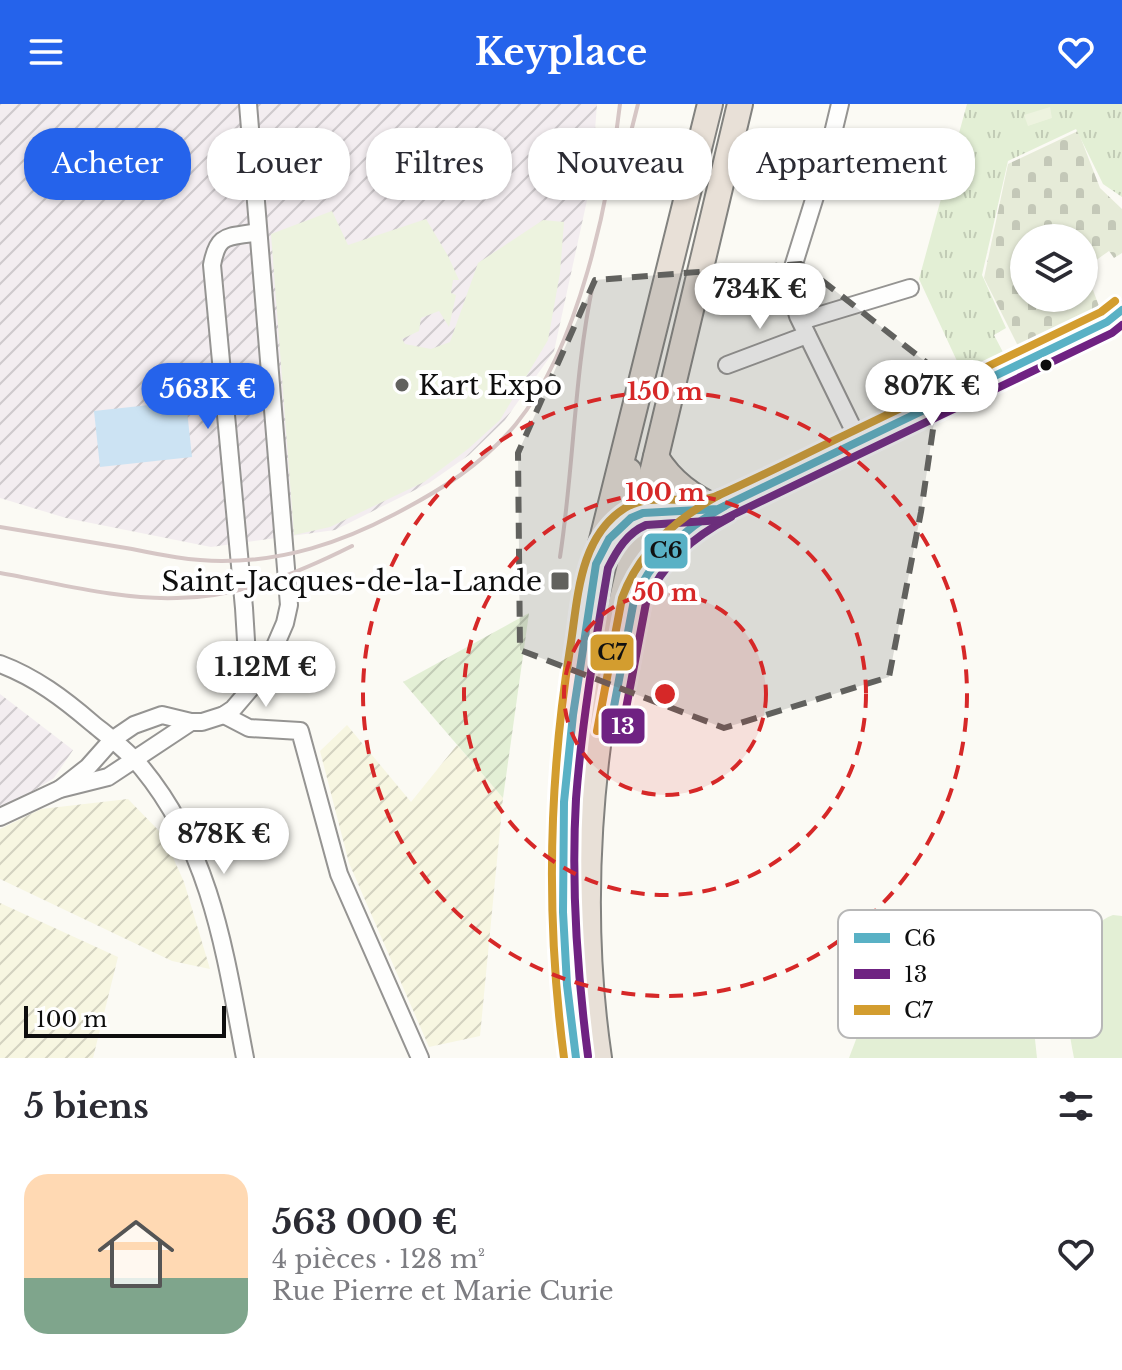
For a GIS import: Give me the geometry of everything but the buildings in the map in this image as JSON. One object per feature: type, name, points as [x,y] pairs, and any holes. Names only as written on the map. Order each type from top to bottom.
[{"type":"highway","points":[[704,128],[710,104]]},
{"type":"highway","points":[[599,1058],[588,894],[591,793],[598,736],[638,520],[656,457],[740,104]]},
{"type":"highway","points":[[576,1058],[564,935],[564,819],[569,742],[596,564],[686,200]]},
{"type":"highway","points":[[638,520],[626,485],[687,200]]},
{"type":"highway","points":[[656,457],[669,477],[718,509]]},
{"type":"highway","points":[[596,564],[616,531],[638,520],[718,509]]},
{"type":"highway","points":[[588,894],[609,737],[634,600],[642,580],[656,561],[697,523],[718,509]]},
{"type":"highway","points":[[638,520],[668,531],[697,523]]},
{"type":"street","points":[[0,817],[60,789],[108,777],[191,722],[224,715],[266,667],[285,623],[289,605],[248,104]]},
{"type":"street","points":[[834,128],[840,104]]},
{"type":"street","points":[[814,200],[793,267],[792,295],[804,328],[859,441]]},
{"type":"street","points":[[249,689],[212,265],[216,246],[223,239],[258,232]]},
{"type":"street","points":[[727,365],[804,328],[910,288]]},
{"type":"street","points":[[718,509],[1107,322],[1122,310]]},
{"type":"street","points":[[0,664],[39,682],[112,740],[134,760],[166,800],[196,855],[220,927],[245,1058]]},
{"type":"street","points":[[60,789],[88,767],[112,740],[134,725],[162,715],[191,722]]},
{"type":"street","points":[[224,715],[249,728],[300,731],[339,874],[420,1058]]},
{"type":"highlighted area","points":[[801,264],[941,374],[921,512],[889,677],[724,728],[520,650],[518,453],[595,280]]},
{"type":"shaded area","points":[[0,104],[597,104],[595,128],[528,128],[528,200],[587,200],[554,351],[505,420],[469,455],[429,483],[335,530],[211,547],[66,518],[0,498]]},
{"type":"shaded area","points":[[0,694],[73,750],[54,778],[0,811]]},
{"type":"green space","points":[[967,104],[1122,104],[1122,197],[1103,184],[1076,129],[1008,161],[982,275],[1006,328],[994,335],[1005,356],[963,374],[919,279],[941,200],[975,200],[975,128],[960,128]]},
{"type":"green space","points":[[1050,107],[1052,118],[1028,126],[1024,115]]},
{"type":"green space","points":[[1078,131],[1100,188],[1122,209],[1122,253],[1114,258],[1109,251],[1098,259],[1098,224],[1010,224],[1010,312],[1098,312],[1098,304],[1103,317],[1020,350],[984,278],[1008,164]]},
{"type":"green space","name":"Kart Expo","points":[[332,211],[348,245],[426,219],[448,256],[459,280],[453,280],[451,293],[456,295],[449,327],[439,311],[421,318],[419,331],[402,339],[405,344],[431,349],[450,342],[478,263],[543,220],[564,222],[560,273],[548,340],[500,420],[424,482],[330,527],[294,535],[271,234]]},
{"type":"green space","points":[[529,613],[503,798],[403,682]]},
{"type":"green space","points":[[347,725],[411,802],[457,745],[503,798],[480,1036],[429,1047],[349,863],[320,751]]},
{"type":"green space","points":[[128,799],[163,835],[184,882],[210,969],[172,961],[0,879],[0,829],[41,809]]},
{"type":"green space","points":[[0,903],[118,957],[93,1058],[0,1058]]},
{"type":"green space","points":[[1113,915],[1122,916],[1122,1058],[1074,1058],[1071,1038],[1102,1038],[1104,919]]},
{"type":"green space","points":[[857,1038],[1035,1038],[1037,1058],[849,1058]]},
{"type":"water","points":[[186,401],[192,457],[100,467],[94,411]]},
{"type":"railway","points":[[0,527],[188,559],[222,561],[268,558],[354,534],[445,486],[490,452],[516,424],[538,392],[557,355],[588,272],[608,184],[620,104]]},
{"type":"railway","points":[[632,128],[638,104]]},
{"type":"railway","points":[[560,557],[582,352],[593,284]]},
{"type":"railway","points":[[0,573],[132,596],[200,597],[267,582],[352,546]]},
{"type":"transit line","name":"C7","points":[[564,1058],[552,905],[557,751],[579,591],[589,553],[598,536],[609,521],[625,508],[648,500],[696,500],[719,495],[1101,312],[1115,301]]},
{"type":"transit line","name":"C6","points":[[576,1058],[567,985],[563,912],[564,802],[573,715],[596,564],[609,539],[631,518],[643,513],[718,509],[1107,322],[1122,310]]},
{"type":"transit line","name":"13","points":[[588,1056],[576,928],[576,799],[585,712],[608,568],[619,549],[628,537],[646,525],[722,520],[1112,333],[1122,325]]},
{"type":"transit line","name":"C7","points":[[597,731],[622,598],[629,581],[661,538],[719,495]]},
{"type":"transit line","name":"C6","points":[[609,733],[634,600],[641,585],[671,545],[725,506]]},
{"type":"transit line","name":"13","points":[[621,735],[646,603],[653,589],[680,552],[731,517]]},
{"type":"place","name":"Kart Expo","points":[[402,385]]},
{"type":"place","name":"Saint-Jacques-de-la-Lande","points":[[560,581]]}]
